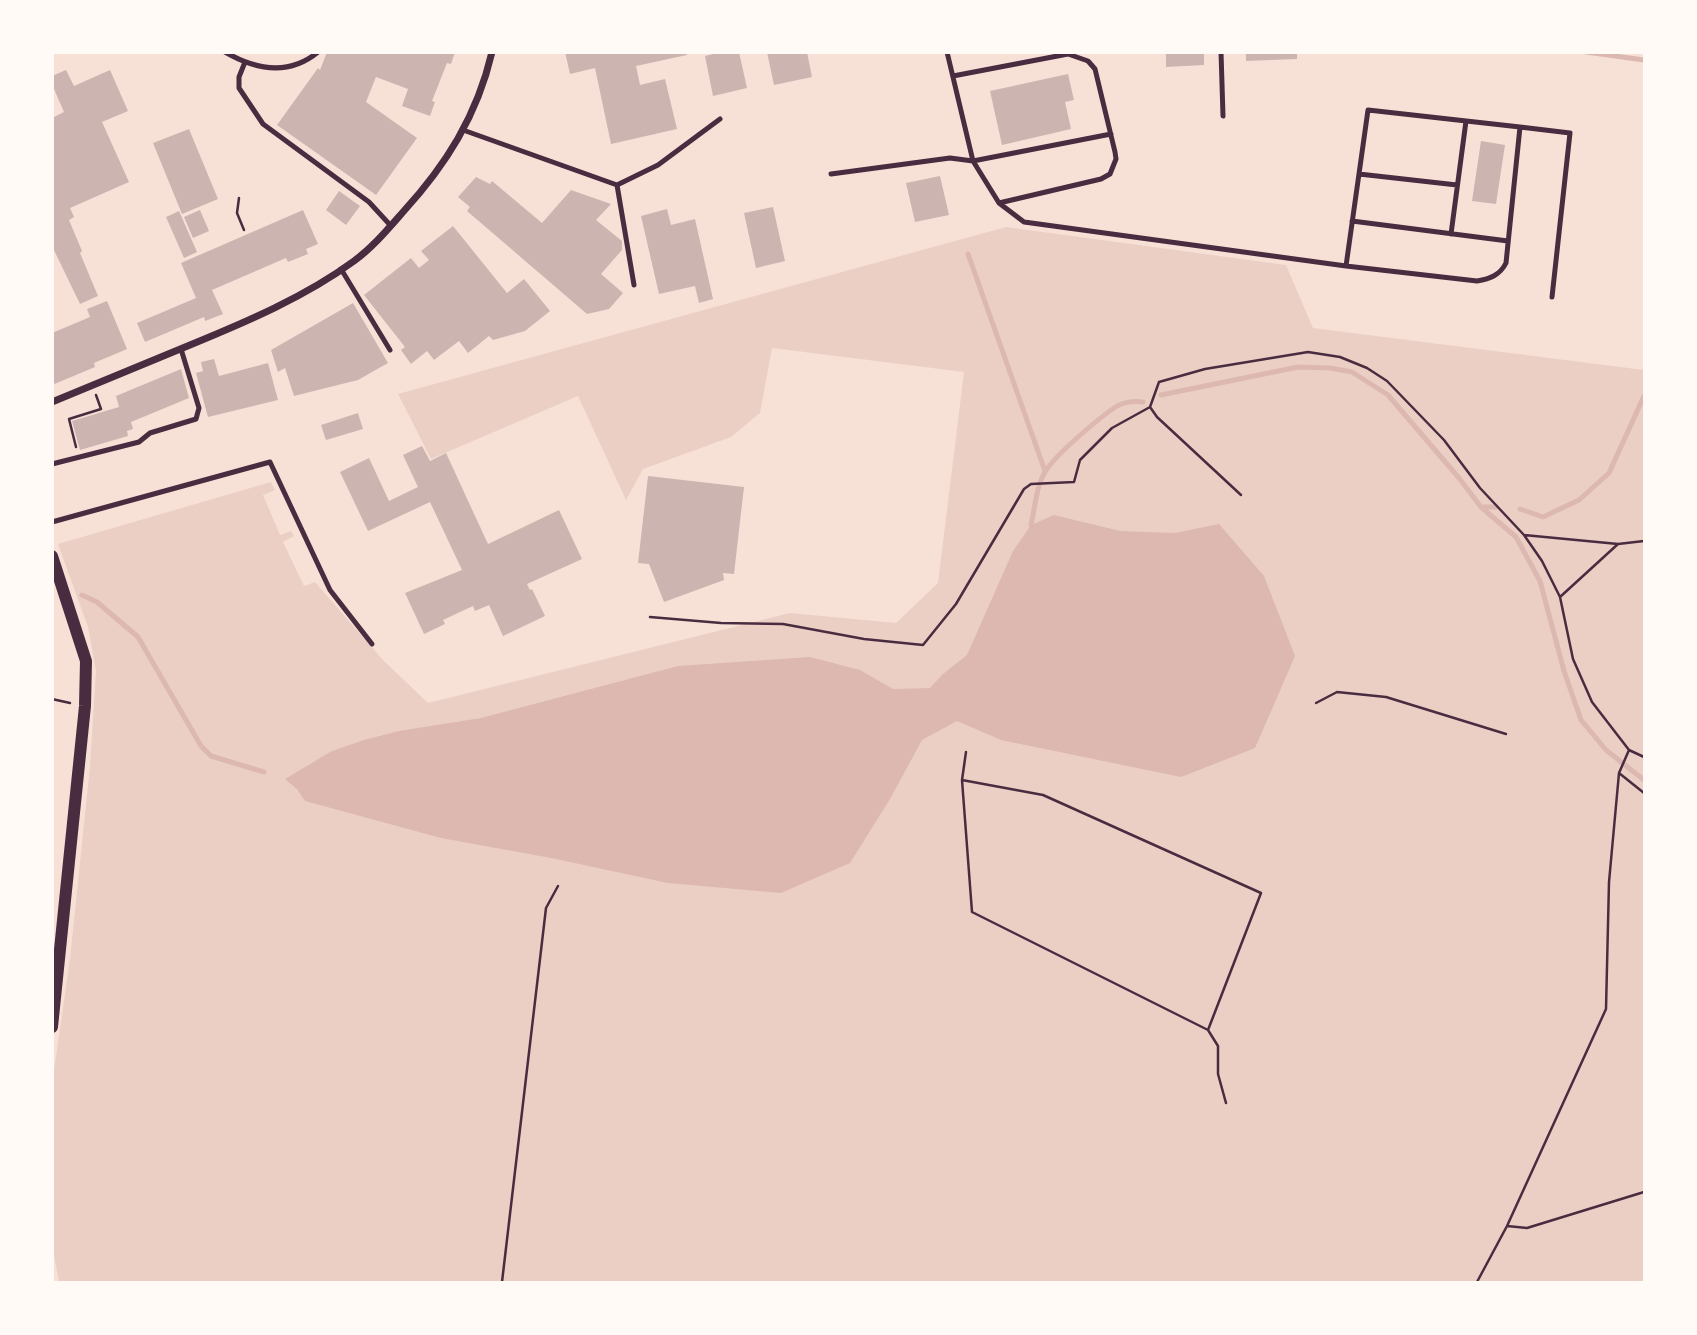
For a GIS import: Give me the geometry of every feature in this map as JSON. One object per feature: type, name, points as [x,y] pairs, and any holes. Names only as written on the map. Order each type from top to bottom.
[{"type":"street","points":[[52,402],[237,325],[290,299],[354,261],[391,226],[448,158],[488,72],[492,52]]},
{"type":"street","points":[[52,556],[86,662],[83,733],[52,1027]]},
{"type":"lane","points":[[225,52],[244,62],[280,70],[290,68],[318,52]]},
{"type":"lane","points":[[947,52],[973,161],[999,203],[1024,222],[1346,265],[1477,281],[1498,274],[1506,263],[1520,127]]},
{"type":"lane","points":[[1221,52],[1223,116]]},
{"type":"lane","points":[[953,76],[1057,55],[1077,56],[1088,61],[1095,69],[1116,159],[1110,174],[1101,179],[999,203]]},
{"type":"lane","points":[[244,62],[239,88],[263,124],[369,202],[391,226]]},
{"type":"lane","points":[[1346,265],[1368,110],[1570,133],[1552,297]]},
{"type":"lane","points":[[463,130],[617,185],[658,165],[720,120]]},
{"type":"lane","points":[[1451,234],[1466,121]]},
{"type":"lane","points":[[831,174],[950,158],[973,161],[1111,134]]},
{"type":"lane","points":[[1359,174],[1457,185]]},
{"type":"lane","points":[[617,185],[634,285]]},
{"type":"lane","points":[[1352,221],[1508,241]]},
{"type":"lane","points":[[341,269],[390,350]]},
{"type":"lane","points":[[52,464],[139,442],[150,433],[196,419],[199,408],[181,349]]},
{"type":"lane","points":[[52,522],[270,462],[331,590],[372,644]]},
{"type":"path","points":[[239,198],[237,213],[244,230]]},
{"type":"path","points":[[650,617],[721,623],[783,624],[864,639],[923,645],[956,604],[1024,489],[1031,484],[1074,482],[1080,460],[1112,428],[1150,407],[1159,382],[1205,369],[1308,352],[1340,357],[1367,368],[1387,381],[1444,440],[1480,488],[1524,535],[1542,561],[1560,597],[1573,659],[1592,702],[1629,750],[1644,757]]},
{"type":"path","points":[[79,457],[69,419],[101,409],[93,386]]},
{"type":"path","points":[[1150,407],[1157,417],[1241,495]]},
{"type":"path","points":[[1524,535],[1618,544],[1644,541]]},
{"type":"path","points":[[1560,597],[1618,544]]},
{"type":"path","points":[[1316,703],[1337,692],[1387,697],[1506,734]]},
{"type":"path","points":[[1476,1283],[1507,1226],[1605,1009],[1609,882],[1619,773],[1629,750]]},
{"type":"path","points":[[966,752],[962,780],[972,912],[1208,1030],[1218,1046],[1218,1074],[1226,1103]]},
{"type":"path","points":[[1619,773],[1644,793]]},
{"type":"path","points":[[962,780],[1043,794],[1261,893],[1208,1030]]},
{"type":"path","points":[[502,1283],[546,908],[558,886]]},
{"type":"path","points":[[1507,1226],[1527,1228],[1644,1192]]},
{"type":"shaded area","points":[[1006,227],[1286,265],[1313,328],[1644,370],[1644,1282],[59,1282],[52,1245],[52,1084],[70,959],[90,766],[96,671],[88,627],[58,544],[271,482],[275,490],[263,495],[280,535],[291,531],[294,536],[283,542],[304,586],[315,582],[383,660],[428,703],[790,613],[896,623],[938,583],[964,372],[772,348],[760,413],[731,437],[643,469],[626,500],[578,396],[431,459],[398,394]]},
{"type":"shaded area","points":[[1054,515],[1120,531],[1175,533],[1219,524],[1264,576],[1295,656],[1255,748],[1181,777],[1001,740],[957,721],[922,740],[890,799],[850,863],[781,893],[668,883],[441,838],[305,801],[297,789],[285,779],[332,751],[364,740],[399,731],[481,718],[678,666],[810,657],[860,670],[893,689],[930,688],[967,655],[1013,551],[1031,525]]},
{"type":"building","points":[[327,52],[455,52],[451,64],[447,63],[432,101],[435,102],[430,116],[402,106],[408,89],[376,77],[366,102],[417,138],[376,195],[277,125],[318,68],[320,70]]},
{"type":"building","points":[[565,52],[686,52],[687,55],[636,66],[640,85],[665,79],[677,129],[611,144],[595,68],[570,74]]},
{"type":"building","points":[[721,52],[739,52],[747,88],[713,96],[705,56]]},
{"type":"building","points":[[767,52],[807,52],[812,77],[774,85]]},
{"type":"building","points":[[1166,52],[1204,52],[1204,65],[1166,67]]},
{"type":"building","points":[[1246,52],[1297,52],[1297,59],[1246,61]]},
{"type":"building","points":[[66,70],[74,86],[110,70],[128,111],[102,122],[129,182],[70,208],[74,217],[69,220],[98,296],[80,304],[52,246],[52,118],[64,112],[52,89],[52,76]]},
{"type":"building","points":[[1068,74],[1074,100],[1065,102],[1071,129],[1002,145],[990,91]]},
{"type":"building","points":[[189,129],[218,199],[182,214],[153,143]]},
{"type":"building","points":[[1481,141],[1505,145],[1496,204],[1472,201]]},
{"type":"building","points":[[940,176],[949,215],[915,222],[906,183]]},
{"type":"building","points":[[476,177],[490,184],[492,181],[542,223],[571,190],[611,204],[596,220],[622,241],[622,250],[601,274],[623,293],[609,309],[587,314],[467,211],[470,207],[458,197]]},
{"type":"building","points":[[339,191],[360,206],[346,225],[326,210]]},
{"type":"building","points":[[773,207],[785,261],[756,268],[744,213]]},
{"type":"building","points":[[667,209],[671,225],[695,219],[713,299],[699,303],[695,286],[659,294],[641,216]]},
{"type":"building","points":[[200,210],[209,231],[193,238],[184,217]]},
{"type":"building","points":[[303,210],[318,244],[306,249],[308,254],[288,262],[286,258],[212,290],[223,314],[205,321],[204,317],[145,342],[137,323],[196,298],[181,263]]},
{"type":"building","points":[[179,211],[197,252],[184,258],[166,217]]},
{"type":"building","points":[[453,226],[507,293],[524,279],[550,311],[525,331],[493,340],[489,336],[468,353],[459,341],[434,360],[427,351],[411,364],[401,350],[405,347],[364,295],[411,258],[419,268],[429,260],[421,251]]},
{"type":"building","points":[[107,301],[127,349],[94,363],[95,367],[52,385],[52,333],[90,317],[87,309]]},
{"type":"building","points":[[353,303],[388,363],[358,380],[294,396],[285,368],[278,372],[271,350]]},
{"type":"building","points":[[214,359],[219,376],[268,363],[278,400],[208,417],[196,373],[203,371],[201,362]]},
{"type":"building","points":[[181,369],[189,398],[131,422],[133,429],[127,431],[128,436],[80,450],[72,421],[119,407],[116,396]]},
{"type":"building","points":[[358,413],[363,429],[326,440],[321,425]]},
{"type":"building","points":[[422,446],[430,461],[446,453],[488,544],[559,510],[582,559],[527,584],[545,616],[503,636],[489,605],[475,611],[473,606],[443,620],[445,624],[424,634],[405,593],[462,570],[430,502],[368,531],[340,472],[369,458],[389,501],[418,487],[403,455]]},
{"type":"building","points":[[648,476],[744,487],[734,574],[723,573],[724,580],[664,602],[649,564],[638,563]]},
{"type":"waterway","points":[[1586,52],[1644,60]]},
{"type":"waterway","points":[[968,254],[1045,471]]},
{"type":"waterway","points":[[1161,395],[1298,367],[1352,372],[1388,395],[1481,507],[1516,537],[1540,581],[1564,671],[1581,720],[1606,750],[1644,780]]},
{"type":"waterway","points":[[1520,509],[1543,517],[1579,500],[1609,473],[1644,396]]},
{"type":"waterway","points":[[1031,525],[1042,478],[1058,456],[1117,406],[1143,402]]},
{"type":"waterway","points":[[1481,507],[1496,507]]},
{"type":"waterway","points":[[82,595],[97,602],[138,637],[201,746],[211,756],[264,772]]}]
